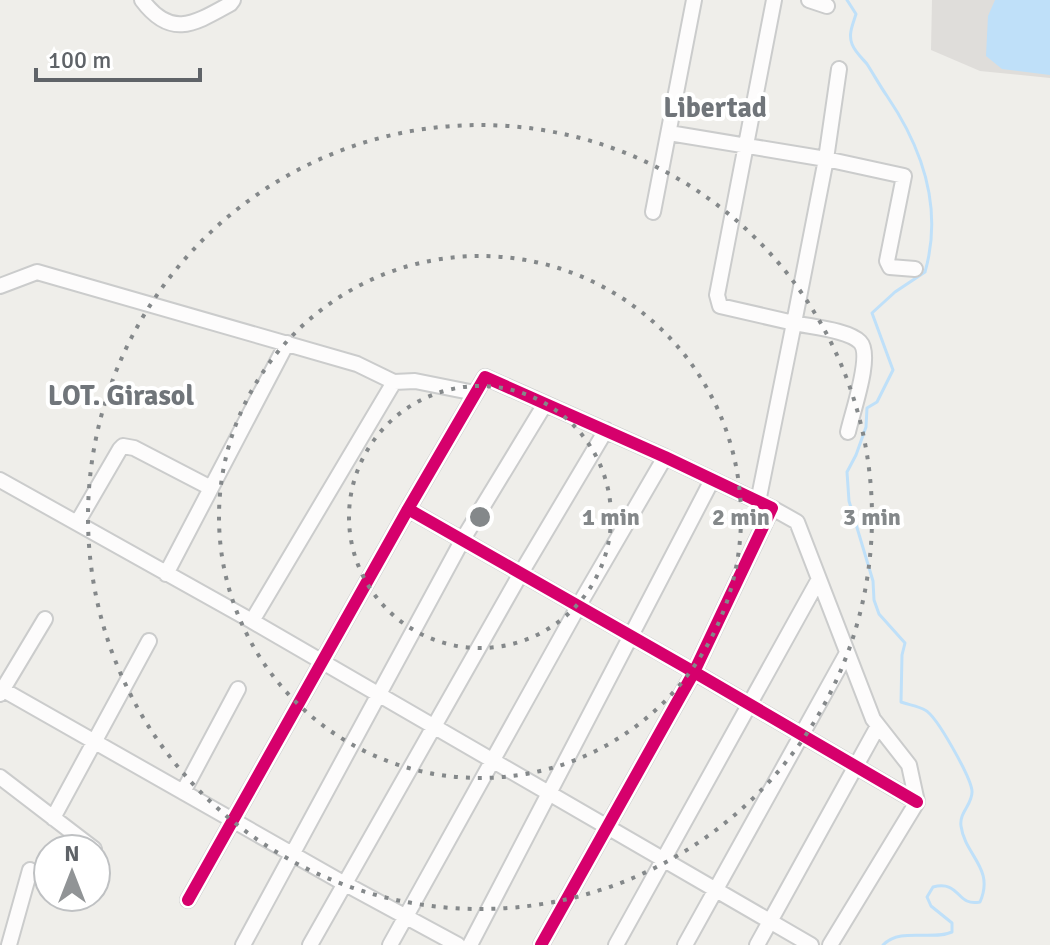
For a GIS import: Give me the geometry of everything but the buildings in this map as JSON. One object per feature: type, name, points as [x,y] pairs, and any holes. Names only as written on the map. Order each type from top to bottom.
[{"type":"street","points":[[142,0],[153,15],[163,22],[176,25],[199,21],[230,1]]},
{"type":"street","points":[[653,212],[694,0]]},
{"type":"street","points":[[774,0],[717,299],[720,306],[849,335],[859,340],[865,349],[865,362],[848,432]]},
{"type":"street","points":[[809,0],[827,6]]},
{"type":"street","points":[[541,945],[694,672],[765,505],[839,69]]},
{"type":"street","points":[[669,133],[826,159],[904,176],[887,261],[890,267],[915,269]]},
{"type":"street","points":[[0,286],[37,272],[357,364],[394,382],[415,381],[475,393]]},
{"type":"street","points":[[166,574],[287,343]]},
{"type":"street","points":[[188,900],[485,377],[665,457],[797,522],[873,719],[909,765],[917,802],[830,945]]},
{"type":"street","points":[[252,621],[394,382]]},
{"type":"street","points":[[243,945],[463,539],[545,404]]},
{"type":"street","points":[[310,945],[521,573],[606,430]]},
{"type":"street","points":[[77,523],[123,446],[134,448],[211,488]]},
{"type":"street","points":[[390,945],[665,457]]},
{"type":"street","points":[[470,945],[712,480]]},
{"type":"street","points":[[2,485],[77,523],[252,621],[811,945]]},
{"type":"street","points":[[408,509],[917,802]]},
{"type":"street","points":[[616,945],[819,579]]},
{"type":"street","points":[[45,619],[1,690],[458,945]]},
{"type":"street","points":[[53,818],[149,641]]},
{"type":"street","points":[[685,945],[847,653]]},
{"type":"street","points":[[183,792],[238,689]]},
{"type":"street","points":[[757,945],[878,726]]},
{"type":"street","points":[[0,777],[73,833]]},
{"type":"street","points":[[9,945],[30,870]]},
{"type":"shaded area","points":[[932,0],[1050,0],[1050,78],[980,71],[931,50]]},
{"type":"water","points":[[995,0],[1050,0],[1050,75],[1002,69],[986,56],[988,16]]},
{"type":"waterway","points":[[847,0],[856,14],[851,33],[853,47],[900,116],[920,158],[932,225],[925,272],[895,292],[872,313],[893,370],[877,402],[867,408],[866,427],[847,472],[849,501],[873,581],[874,600],[879,614],[905,643],[901,702],[922,709],[937,723],[970,784],[972,796],[962,816],[961,826],[984,880],[980,902],[966,901],[949,887],[933,887],[927,897],[931,906],[952,923],[952,932],[907,935],[883,945]]},
{"type":"cycle path","points":[[408,509],[485,377],[772,508],[694,672],[917,802]]},
{"type":"cycle path","points":[[188,900],[408,509],[694,672],[541,945]]},
{"type":"district","name":"Libertad","points":[[715,108]]},
{"type":"district","name":"LOT. Girasol","points":[[121,396]]}]
